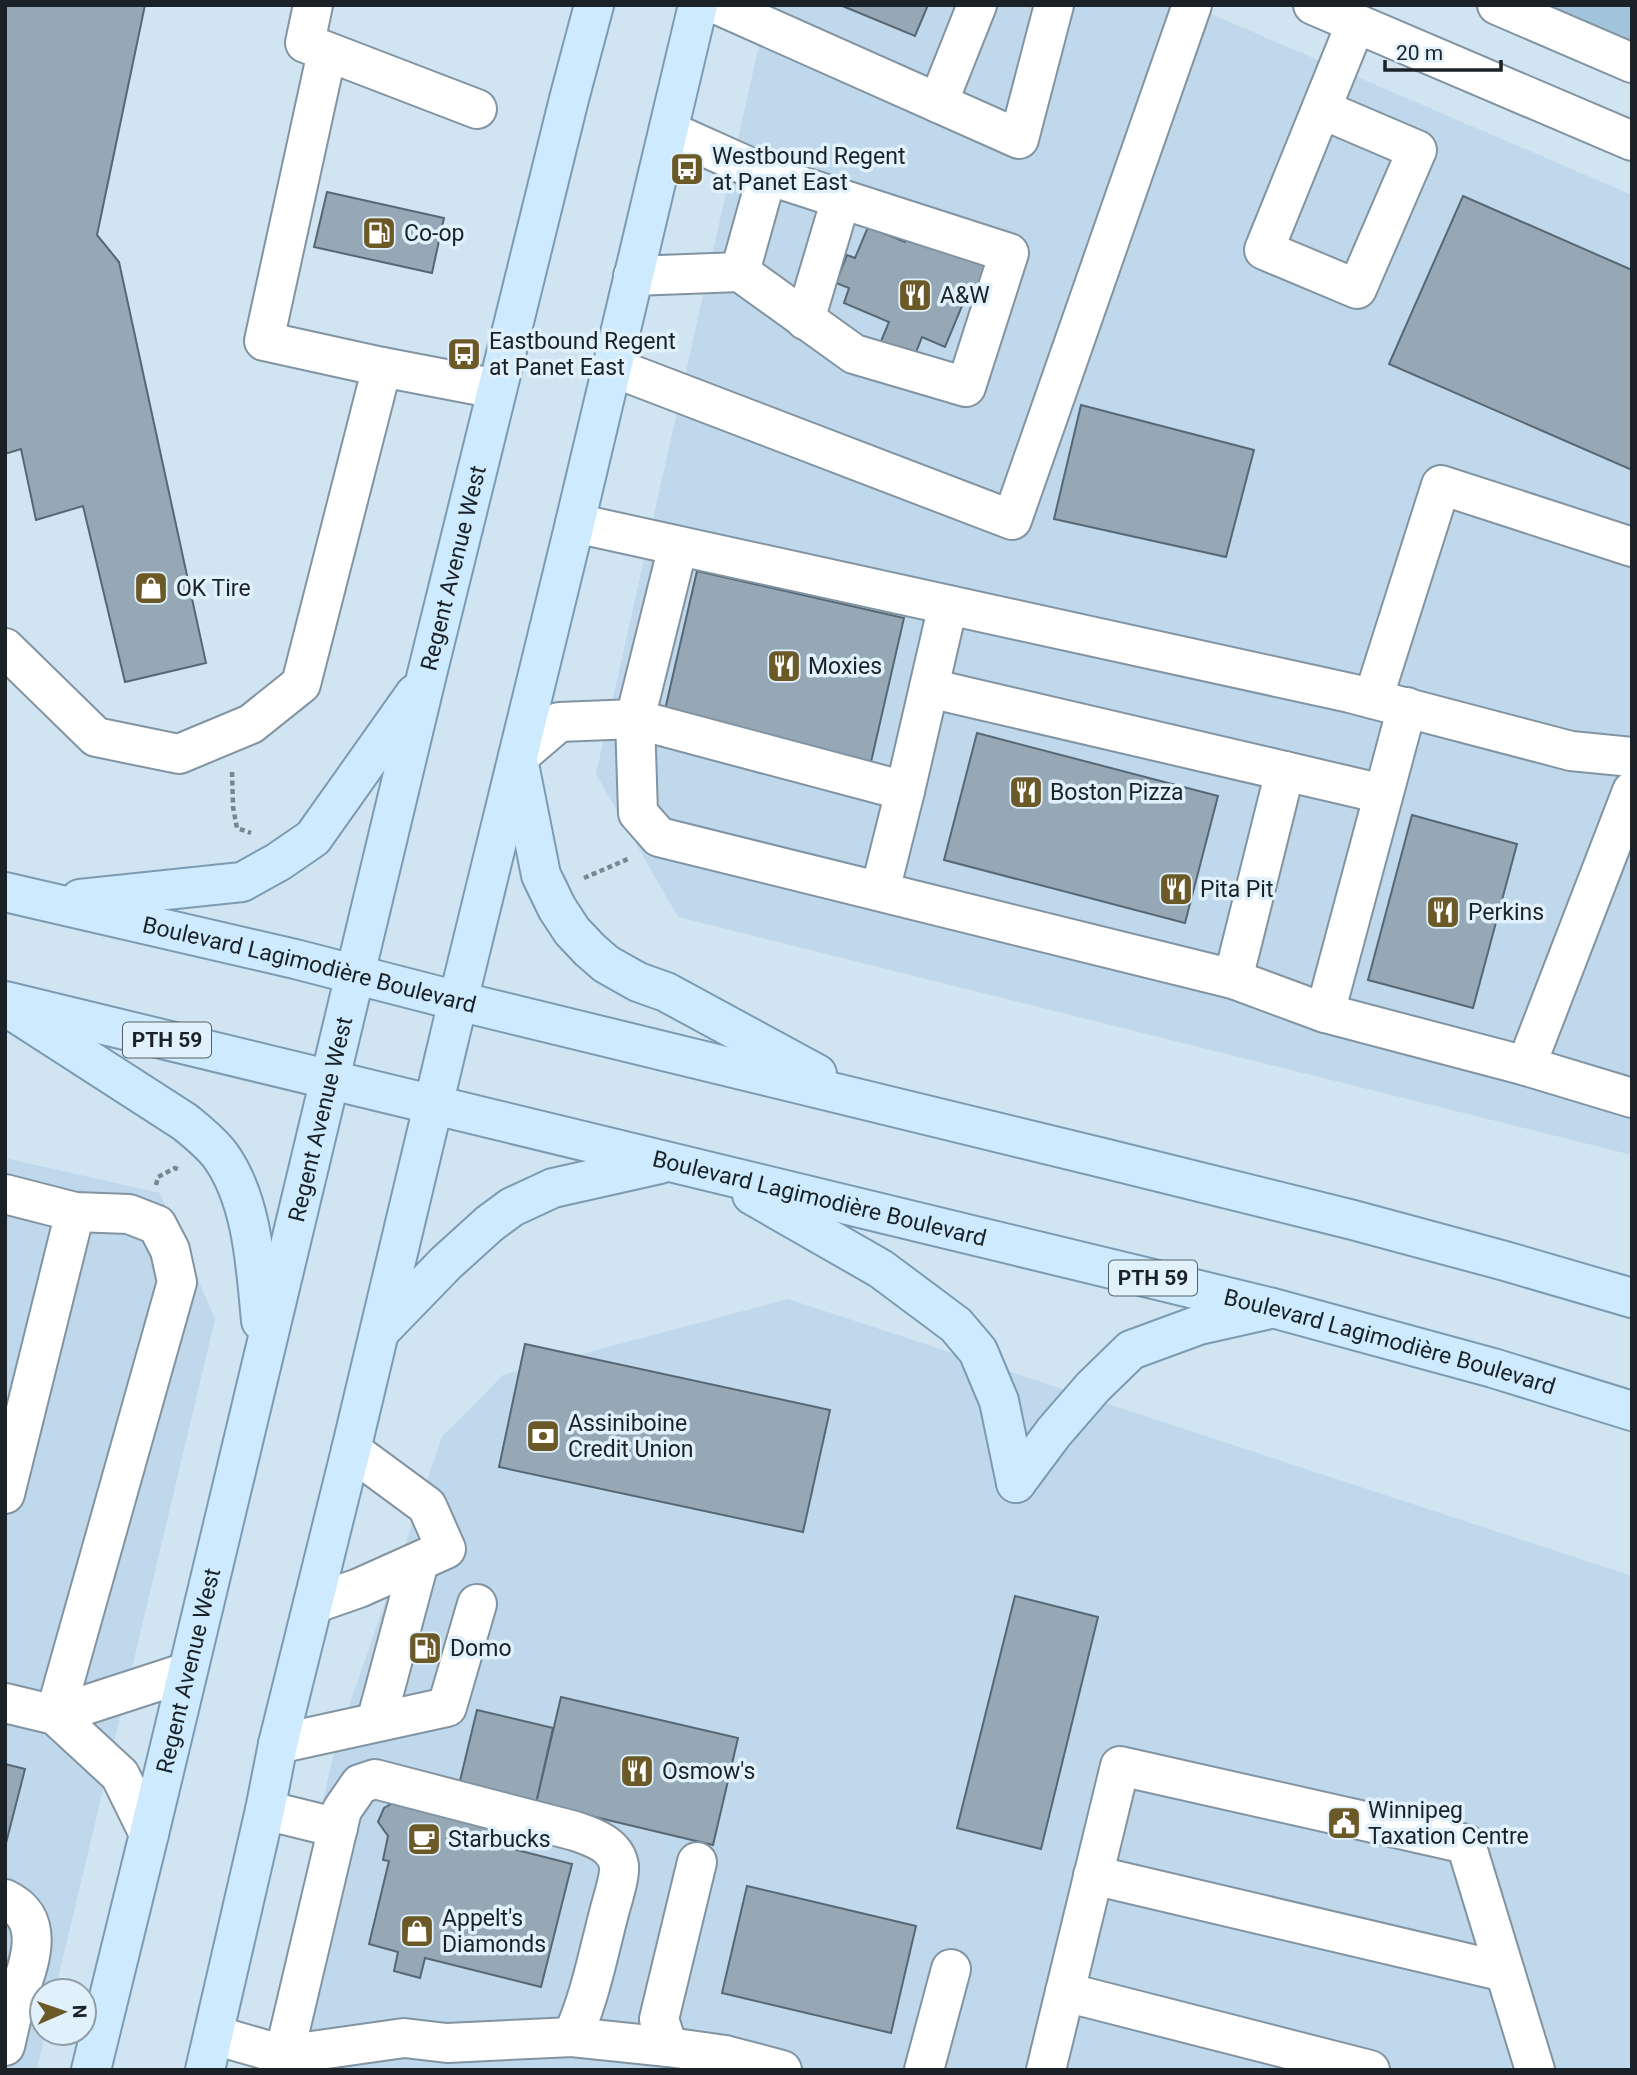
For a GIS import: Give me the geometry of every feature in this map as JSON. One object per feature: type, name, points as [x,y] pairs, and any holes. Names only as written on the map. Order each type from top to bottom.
[{"type":"main road","name":"Regent Avenue West","points":[[91,2070],[426,678],[594,5]]},
{"type":"main road","points":[[209,2052],[278,1744],[380,1332],[670,131],[698,5]]},
{"type":"main road","points":[[47,902],[242,882],[278,862],[313,838],[426,678]]},
{"type":"main road","points":[[517,757],[541,875],[572,931],[590,950],[606,964],[638,982],[666,992],[862,1098]]},
{"type":"main road","name":"Boulevard Lagimodière Boulevard","points":[[5,892],[355,974],[1353,1220],[1632,1298]]},
{"type":"main road","points":[[5,1004],[185,1122],[221,1156],[234,1180],[255,1254],[264,1356]]},
{"type":"main road","name":"Boulevard Lagimodière Boulevard","points":[[5,1004],[1273,1308],[1493,1368],[1632,1411]]},
{"type":"main road","points":[[380,1332],[446,1263],[512,1207],[553,1188],[669,1162]]},
{"type":"main road","points":[[713,1174],[881,1269],[956,1325],[978,1351],[999,1401],[1013,1492],[1054,1433],[1093,1387],[1131,1350],[1199,1325],[1273,1308]]},
{"type":"street","points":[[313,5],[305,43],[477,110]]},
{"type":"street","points":[[718,5],[784,18],[938,103],[1019,139],[1055,5]]},
{"type":"street","points":[[938,103],[977,5]]},
{"type":"street","points":[[612,367],[1012,520],[1192,5]]},
{"type":"street","points":[[1313,5],[1632,141]]},
{"type":"street","points":[[1497,5],[1632,63]]},
{"type":"street","points":[[1321,109],[1416,150],[1357,289],[1264,250],[1321,109],[1356,23]]},
{"type":"street","points":[[327,52],[264,341],[497,390]]},
{"type":"street","points":[[633,276],[740,272],[854,354],[966,387],[1009,253],[767,175],[670,131]]},
{"type":"street","points":[[740,272],[767,175]]},
{"type":"street","points":[[805,320],[841,199]]},
{"type":"street","points":[[5,648],[96,737],[179,754],[251,724],[301,684],[382,367]]},
{"type":"street","points":[[1325,1013],[1383,794],[1390,703],[1441,485],[1632,547]]},
{"type":"street","points":[[575,523],[1390,703],[1571,751],[1632,757]]},
{"type":"street","points":[[678,546],[635,719],[638,813],[659,837],[1233,979],[1325,1013],[1527,1066],[1632,1098]]},
{"type":"street","points":[[880,891],[948,605]]},
{"type":"street","points":[[929,688],[1383,794]]},
{"type":"street","points":[[517,757],[559,722],[635,719],[905,791]]},
{"type":"street","points":[[1233,979],[1286,771]]},
{"type":"street","points":[[1527,1066],[1632,791]]},
{"type":"street","points":[[5,1195],[75,1212],[129,1214],[157,1225],[170,1250],[177,1282],[55,1716]]},
{"type":"street","points":[[5,1494],[75,1212]]},
{"type":"street","points":[[313,1605],[359,1588],[446,1549],[427,1506],[351,1450]]},
{"type":"street","points":[[376,1722],[419,1562]]},
{"type":"street","points":[[278,1744],[447,1707],[477,1604]]},
{"type":"street","points":[[55,1716],[187,1672]]},
{"type":"street","points":[[5,1703],[55,1716],[120,1775],[149,1833]]},
{"type":"street","points":[[1046,2070],[1120,1766],[1466,1844],[1535,2070]]},
{"type":"street","points":[[284,2054],[342,1810],[360,1784],[375,1779],[575,1831],[598,1839],[613,1852],[619,1867],[615,1889],[584,2010],[572,2037]]},
{"type":"street","points":[[265,1811],[338,1828]]},
{"type":"street","points":[[668,2047],[659,2019],[697,1862]]},
{"type":"street","points":[[1093,1875],[1505,1972]]},
{"type":"street","points":[[5,1899],[18,1905],[29,1921],[32,1941],[30,1960],[16,2000],[5,2046]]},
{"type":"street","points":[[924,2070],[951,1969]]},
{"type":"street","points":[[1065,1992],[1370,2070]]},
{"type":"street","points":[[209,2052],[284,2054],[404,2038],[447,2043],[572,2037],[668,2047],[722,2062],[782,2070]]},
{"type":"path","points":[[230,733],[233,807],[237,828],[256,834]]},
{"type":"path","points":[[583,878],[673,840]]},
{"type":"shaded area","points":[[768,5],[1190,5],[1632,195],[1632,1155],[678,917],[596,774]]},
{"type":"shaded area","points":[[1546,5],[1632,5],[1632,41]]},
{"type":"shaded area","points":[[5,1158],[160,1193],[215,1319],[58,1977],[28,1977],[28,2047],[42,2047],[37,2070],[5,2070]]},
{"type":"shaded area","points":[[788,1299],[1632,1576],[1632,2070],[263,2070],[335,1747],[442,1437],[503,1375]]},
{"type":"building","points":[[5,5],[145,5],[97,235],[119,262],[206,663],[125,682],[83,506],[36,520],[21,449],[5,454]]},
{"type":"building","points":[[840,5],[928,5],[915,36]]},
{"type":"building","name":"Co-op","points":[[327,192],[444,218],[432,273],[314,247]]},
{"type":"building","points":[[1463,196],[1632,270],[1632,470],[1389,364]]},
{"type":"building","name":"A&W","points":[[868,227],[905,242],[911,231],[995,265],[978,306],[964,301],[945,347],[922,337],[913,360],[879,346],[889,322],[844,303],[849,288],[836,283],[847,255],[855,258]]},
{"type":"building","points":[[1081,405],[1254,450],[1226,557],[1054,519]]},
{"type":"building","name":"Moxies","points":[[697,571],[904,618],[871,762],[664,714]]},
{"type":"building","points":[[977,733],[1218,796],[1185,923],[944,860]]},
{"type":"building","name":"Perkins","points":[[1412,815],[1517,844],[1473,1008],[1368,980]]},
{"type":"building","points":[[525,1344],[830,1410],[803,1532],[499,1467]]},
{"type":"building","points":[[1015,1596],[1098,1617],[1041,1849],[957,1828]]},
{"type":"building","name":"Osmow's","points":[[561,1697],[738,1738],[713,1845],[536,1803]]},
{"type":"building","points":[[477,1710],[553,1728],[536,1803],[459,1785]]},
{"type":"building","points":[[5,1764],[25,1769],[5,1847]]},
{"type":"building","points":[[400,1799],[489,1827],[485,1842],[572,1864],[541,1987],[425,1958],[420,1978],[394,1971],[398,1952],[369,1944],[389,1861],[383,1860],[388,1836],[378,1822],[384,1808]]},
{"type":"building","points":[[747,1886],[916,1926],[891,2033],[722,1993]]},
{"type":"place","name":"Westbound Regent at Panet East","points":[[687,169]]},
{"type":"place","name":"Co-op","points":[[379,233]]},
{"type":"place","name":"A&W","points":[[915,295]]},
{"type":"place","name":"Eastbound Regent at Panet East","points":[[464,354]]},
{"type":"place","name":"OK Tire","points":[[151,588]]},
{"type":"place","name":"Moxies","points":[[784,666]]},
{"type":"place","name":"Boston Pizza","points":[[1026,792]]},
{"type":"place","name":"Pita Pit","points":[[1176,889]]},
{"type":"place","name":"Perkins","points":[[1443,912]]},
{"type":"place","name":"Assiniboine Credit Union","points":[[543,1436]]},
{"type":"place","name":"Domo","points":[[425,1648]]},
{"type":"place","name":"Osmow's","points":[[637,1771]]},
{"type":"place","name":"Winnipeg Taxation Centre","points":[[1344,1823]]},
{"type":"place","name":"Starbucks","points":[[424,1839]]},
{"type":"place","name":"Appelt's Diamonds","points":[[417,1931]]}]
